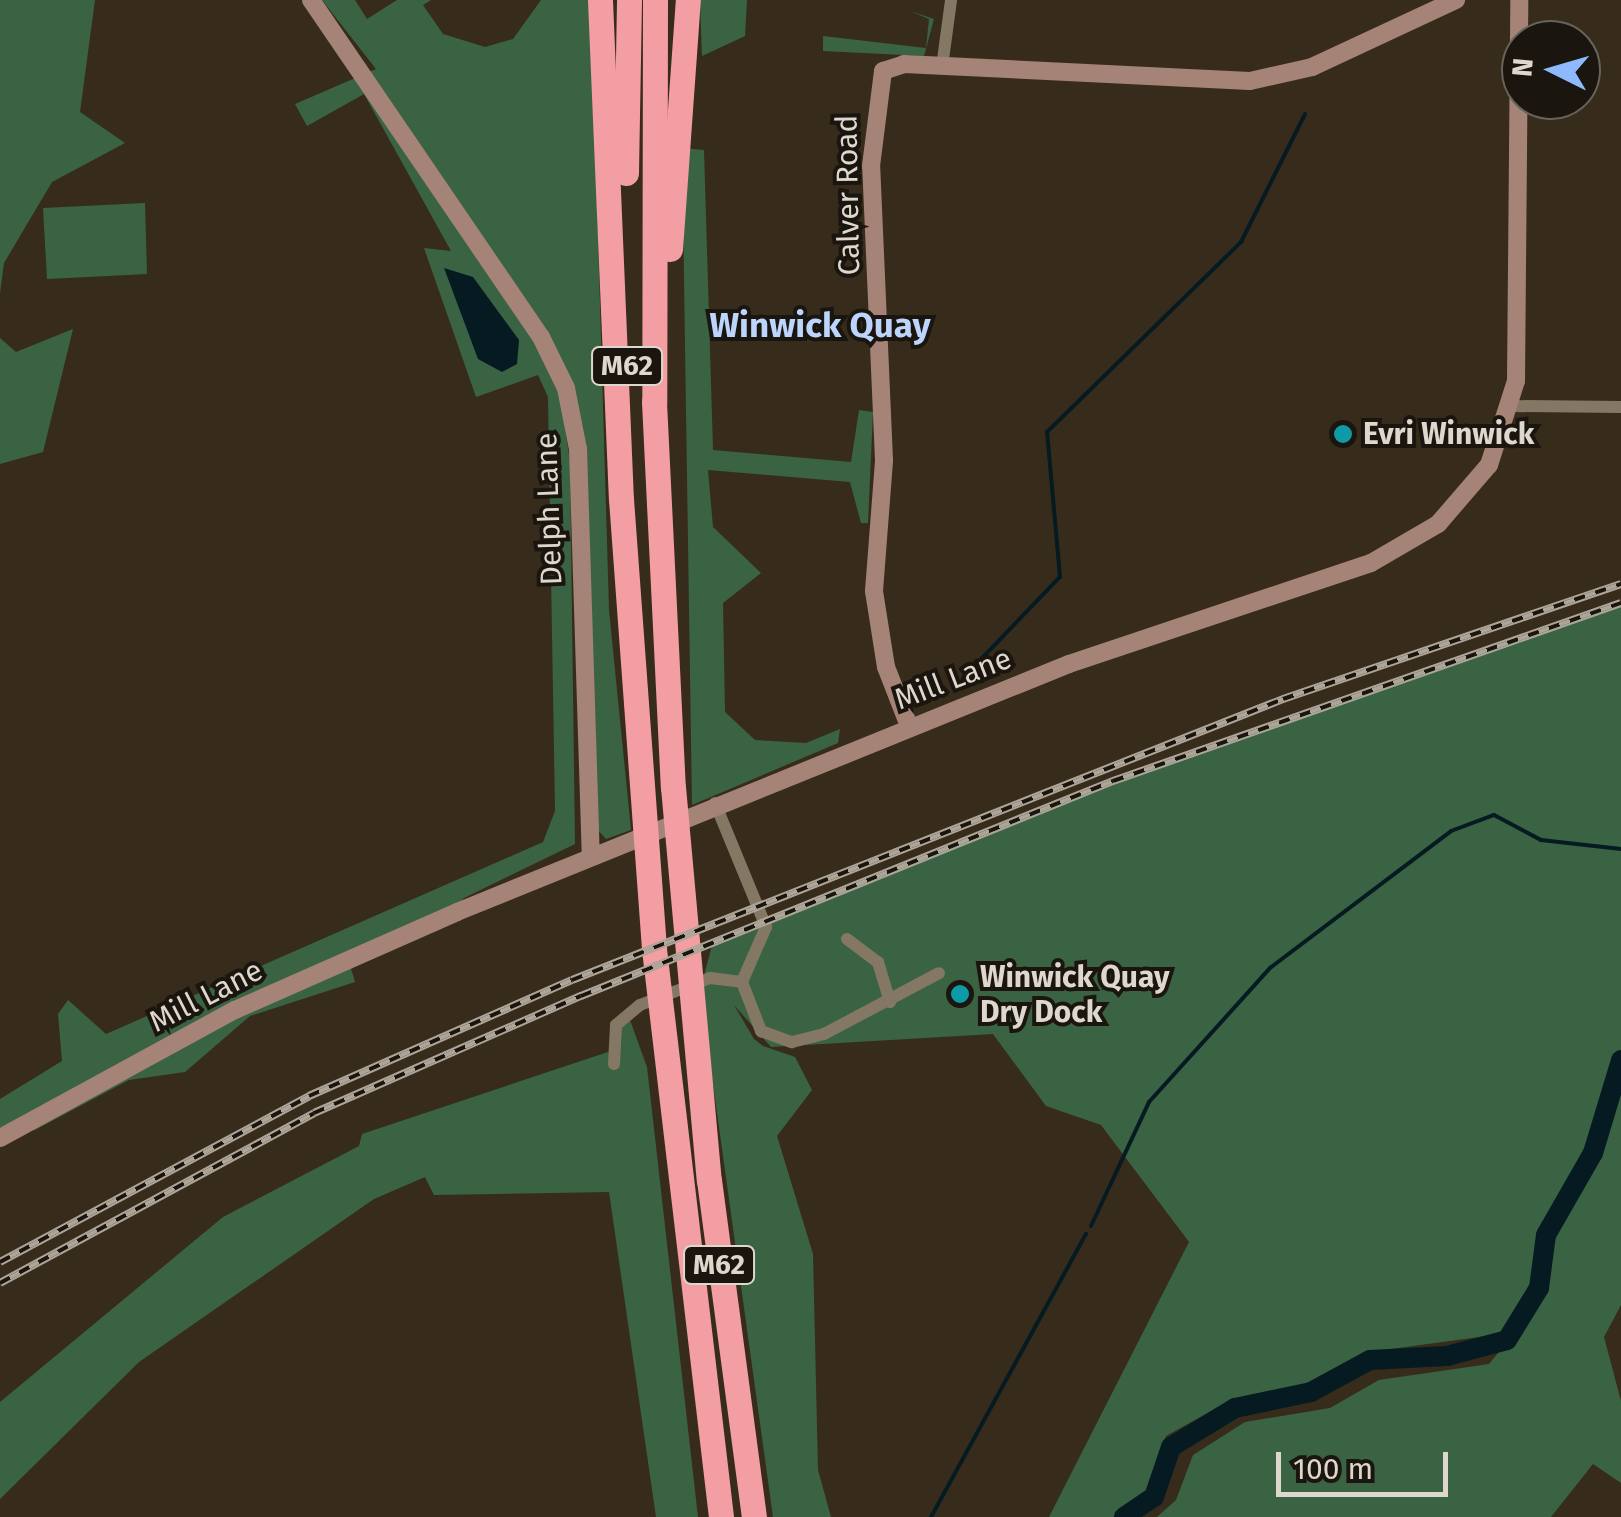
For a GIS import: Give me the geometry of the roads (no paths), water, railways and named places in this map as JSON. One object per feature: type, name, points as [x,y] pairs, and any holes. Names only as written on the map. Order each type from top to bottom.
[{"type":"highway","points":[[600,0],[634,663]]},
{"type":"highway","name":"M62","points":[[630,0],[634,663],[642,798],[661,1024],[721,1517]]},
{"type":"highway","name":"M62","points":[[655,0],[654,402],[672,786],[690,1012],[754,1517]]},
{"type":"highway","points":[[666,655],[672,144],[688,0]]},
{"type":"street","name":"Delph Lane","points":[[310,0],[542,336],[566,388],[578,449],[591,855]]},
{"type":"street","points":[[942,66],[951,0]]},
{"type":"street","name":"Calver Road","points":[[909,726],[886,667],[874,591],[884,460],[871,166],[879,77],[904,64],[1250,82],[1312,67],[1456,0]]},
{"type":"street","name":"Mill Lane","points":[[0,1138],[235,1010],[591,855],[909,726],[1406,546],[1470,491],[1511,406],[1520,346],[1519,0]]},
{"type":"street","points":[[1511,406],[1621,407]]},
{"type":"street","points":[[715,803],[766,927],[742,982],[754,1021],[784,1041],[890,1002],[939,973]]},
{"type":"street","points":[[847,939],[878,962],[890,1002]]},
{"type":"street","points":[[614,1064],[616,1025],[640,1006],[710,978],[742,982]]},
{"type":"water","points":[[444,268],[473,277],[519,340],[517,364],[502,372],[478,359]]},
{"type":"waterway","points":[[963,678],[1060,577],[1047,432],[1241,242],[1305,114]]},
{"type":"waterway","points":[[1091,1226],[1149,1102],[1270,968],[1451,831],[1494,815],[1541,840],[1621,849]]},
{"type":"waterway","points":[[1124,1517],[1154,1497],[1171,1447],[1235,1408],[1311,1392],[1370,1360],[1447,1356],[1507,1340],[1539,1288],[1546,1235],[1593,1153],[1621,1060]]},
{"type":"waterway","points":[[931,1517],[1086,1234]]},
{"type":"railway","points":[[0,1262],[309,1096],[572,980],[1283,699],[1621,584]]},
{"type":"railway","points":[[0,1283],[314,1113],[581,996],[1113,781],[1621,603]]},
{"type":"place","name":"Evri Winwick","points":[[1343,434]]},
{"type":"place","name":"Winwick Quay Dry Dock","points":[[960,994]]},
{"type":"district","name":"Winwick Quay","points":[[820,325]]}]
